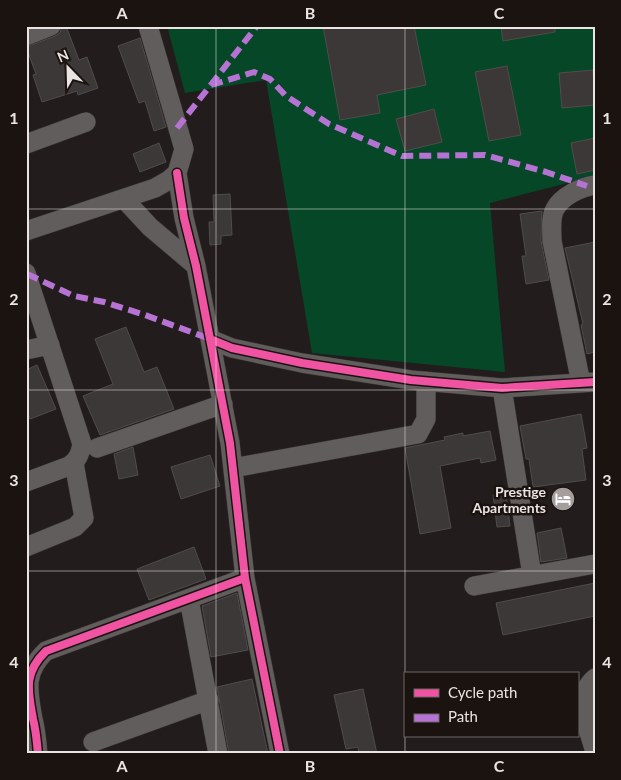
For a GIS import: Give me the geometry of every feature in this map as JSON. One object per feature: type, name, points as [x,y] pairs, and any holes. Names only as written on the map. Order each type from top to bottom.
[{"type":"street","points":[[26,36],[51,26]]},
{"type":"street","points":[[148,26],[184,149],[177,173],[184,218],[196,266],[223,404],[233,468],[245,578],[280,754]]},
{"type":"street","points":[[26,144],[86,122]]},
{"type":"street","points":[[26,231],[155,188],[177,173]]},
{"type":"street","points":[[210,339],[232,348],[302,362],[426,381],[502,388],[588,382],[552,241],[552,224],[554,210],[562,200],[587,186],[595,185]]},
{"type":"street","points":[[124,199],[150,227],[196,266]]},
{"type":"street","points":[[26,273],[82,444],[80,455],[74,463],[26,482]]},
{"type":"street","points":[[26,350],[50,345]]},
{"type":"street","points":[[233,468],[418,434],[426,419],[426,381]]},
{"type":"street","points":[[502,388],[532,574]]},
{"type":"street","points":[[97,448],[223,404]]},
{"type":"street","points":[[26,547],[75,527],[84,518],[74,463]]},
{"type":"street","points":[[474,586],[595,564]]},
{"type":"street","points":[[38,754],[28,692],[29,677],[37,660],[46,651],[245,578]]},
{"type":"street","points":[[189,599],[218,754]]},
{"type":"street","points":[[595,678],[586,688],[584,698],[585,712],[595,752]]},
{"type":"street","points":[[93,742],[209,700]]},
{"type":"green space","points":[[167,26],[595,26],[595,176],[490,203],[505,372],[312,353],[266,80],[185,93]]},
{"type":"building","points":[[62,26],[66,26],[79,60],[87,57],[98,88],[78,95],[77,91],[42,102],[33,75],[36,74],[26,47],[55,36],[60,33]]},
{"type":"building","points":[[323,26],[414,26],[426,85],[377,95],[380,113],[340,120]]},
{"type":"building","points":[[501,26],[555,26],[555,32],[503,41]]},
{"type":"building","points":[[140,38],[166,127],[154,131],[145,101],[139,103],[118,46]]},
{"type":"building","points":[[507,66],[521,135],[489,141],[475,72]]},
{"type":"building","points":[[593,70],[595,105],[562,108],[559,73]]},
{"type":"building","points":[[434,109],[442,142],[405,151],[396,119]]},
{"type":"building","points":[[595,138],[595,170],[577,174],[571,143]]},
{"type":"building","points":[[159,143],[166,162],[140,172],[133,154]]},
{"type":"building","points":[[230,194],[232,235],[221,236],[221,244],[210,245],[209,222],[214,222],[213,195]]},
{"type":"building","points":[[542,211],[541,241],[549,280],[526,284],[522,256],[526,256],[520,214]]},
{"type":"building","points":[[595,242],[595,352],[587,354],[581,325],[583,324],[565,248]]},
{"type":"building","points":[[126,327],[144,372],[157,367],[174,409],[100,435],[83,396],[113,384],[95,339]]},
{"type":"building","points":[[37,365],[56,409],[30,419],[26,410],[26,370]]},
{"type":"building","points":[[581,414],[587,448],[582,449],[586,480],[533,487],[529,459],[526,459],[520,426]]},
{"type":"building","points":[[490,431],[496,460],[481,463],[480,458],[440,466],[451,528],[420,534],[405,448],[445,440],[444,437],[463,433],[463,436]]},
{"type":"building","points":[[133,447],[138,475],[119,479],[114,454]]},
{"type":"building","points":[[210,455],[220,486],[181,499],[171,467]]},
{"type":"building","points":[[506,493],[510,526],[497,527],[493,495]]},
{"type":"building","points":[[561,528],[567,558],[541,562],[537,533]]},
{"type":"building","points":[[194,547],[206,579],[149,600],[137,569]]},
{"type":"building","points":[[595,583],[595,616],[503,635],[496,603]]},
{"type":"building","points":[[237,593],[248,650],[211,657],[202,606]]},
{"type":"building","points":[[252,679],[268,754],[229,754],[217,687]]},
{"type":"building","points":[[363,689],[377,754],[359,754],[358,747],[346,749],[334,695]]},
{"type":"marked path","points":[[177,128],[257,26]]},
{"type":"marked path","points":[[211,85],[254,72],[270,79],[286,96],[329,124],[402,156],[485,155],[587,186]]},
{"type":"marked path","points":[[27,274],[74,296],[104,302],[210,339]]},
{"type":"cycle path","points":[[177,173],[184,218],[196,266],[230,443],[245,578],[280,754]]},
{"type":"cycle path","points":[[210,339],[232,348],[302,363],[411,380],[502,388],[595,382]]},
{"type":"cycle path","points":[[38,754],[29,683],[34,667],[46,651],[245,578]]},
{"type":"place","name":"Prestige Apartments","points":[[563,499]]}]
